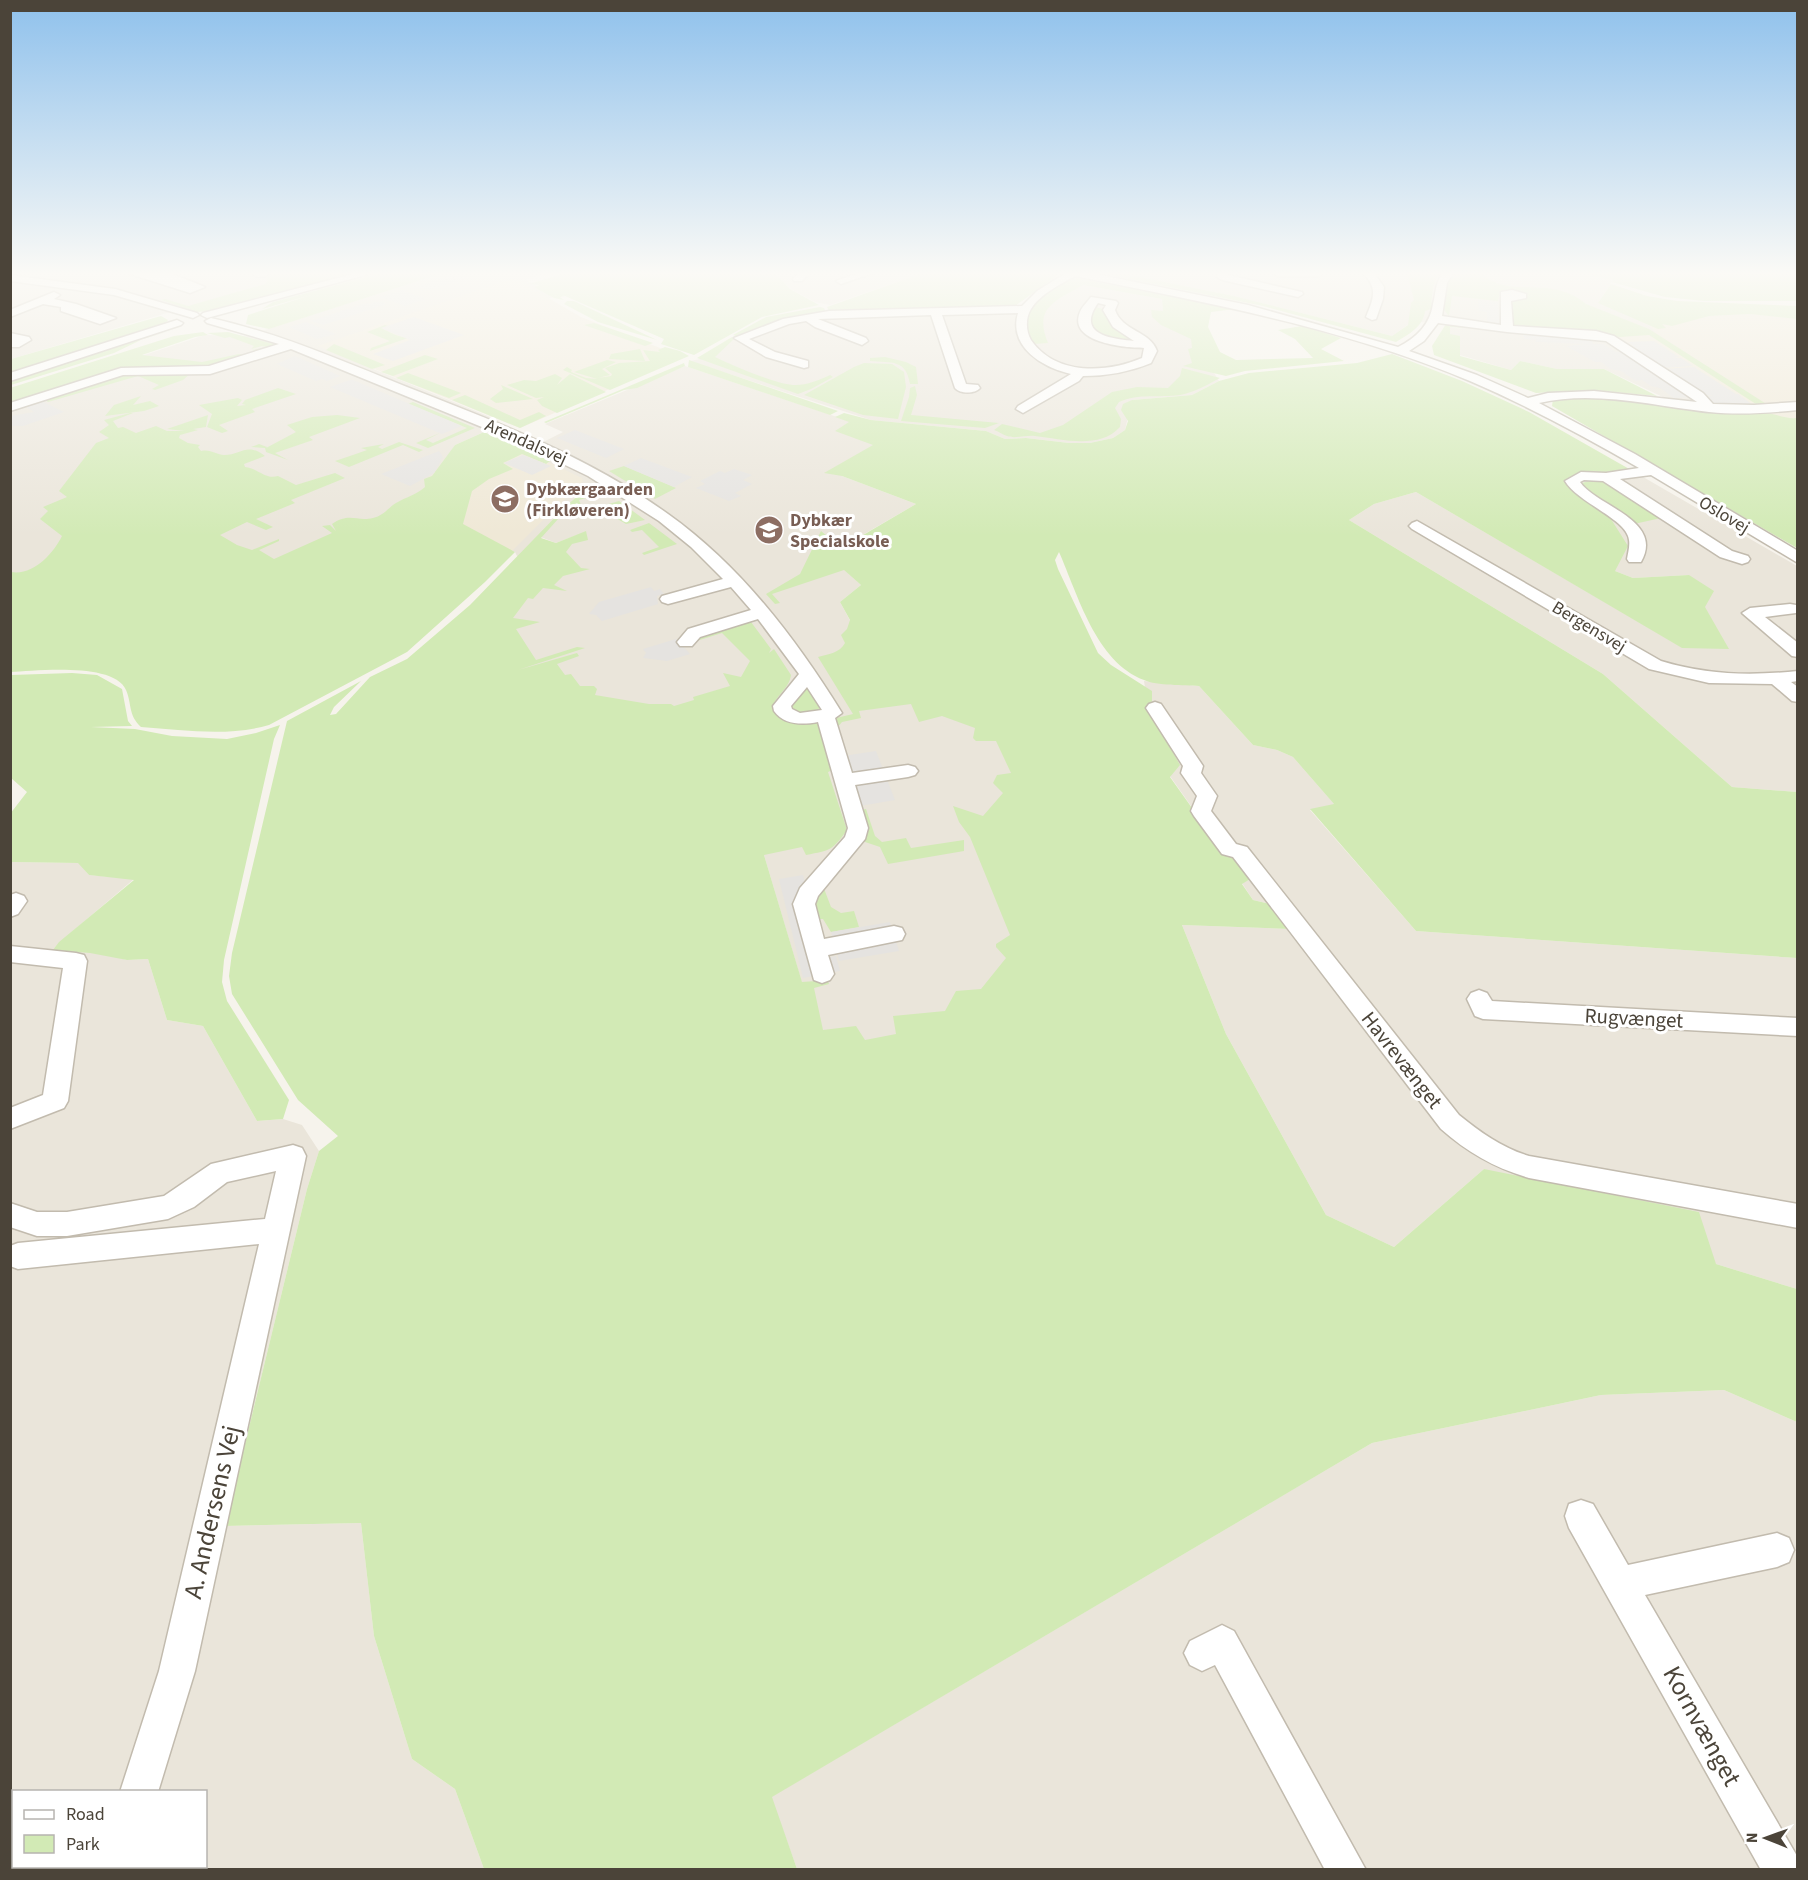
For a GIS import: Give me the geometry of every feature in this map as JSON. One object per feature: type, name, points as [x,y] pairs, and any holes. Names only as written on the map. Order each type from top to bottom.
[{"type":"street","points":[[10,377],[62,361]]},
{"type":"street","points":[[10,407],[134,369],[210,370],[240,361]]},
{"type":"street","name":"Arendalsvej","points":[[333,361],[564,458],[601,478],[664,519],[694,543],[735,581],[762,612],[809,674],[833,713],[825,715],[858,828],[855,839],[808,893],[804,904],[822,974]]},
{"type":"street","points":[[788,361],[804,364]]},
{"type":"street","points":[[952,361],[961,388],[974,388]]},
{"type":"street","points":[[1046,361],[1079,371],[1109,371],[1146,361]]},
{"type":"street","name":"Oslovej","points":[[1423,361],[1525,402],[1651,471],[1797,558]]},
{"type":"street","points":[[1644,361],[1698,396],[1709,408]]},
{"type":"street","points":[[1023,409],[1075,378],[1079,371]]},
{"type":"street","points":[[1525,402],[1561,394],[1599,394],[1709,408],[1760,409],[1797,406]]},
{"type":"street","points":[[1797,395],[1794,396],[1797,401]]},
{"type":"street","points":[[1635,559],[1637,539],[1627,522],[1577,489],[1572,481],[1581,476],[1606,477],[1651,471]]},
{"type":"street","name":"Oslovej","points":[[1606,477],[1726,554],[1742,559]]},
{"type":"street","name":"Bergensvej","points":[[1416,526],[1655,665],[1684,675],[1735,682],[1797,676]]},
{"type":"street","points":[[668,599],[735,581]]},
{"type":"street","points":[[1790,609],[1750,613],[1797,652]]},
{"type":"street","points":[[686,642],[693,633],[762,612]]},
{"type":"street","points":[[809,674],[787,698],[782,708],[785,714],[795,718],[825,715]]},
{"type":"street","points":[[1777,679],[1797,697]]},
{"type":"street","name":"Havrevænget","points":[[1155,708],[1182,746],[1194,766],[1191,772],[1208,796],[1201,811],[1229,849],[1240,852],[1247,860],[1450,1122],[1475,1144],[1503,1160],[1529,1167],[1797,1216]]},
{"type":"street","points":[[845,780],[908,771]]},
{"type":"street","points":[[815,949],[894,934]]},
{"type":"street","points":[[10,954],[76,961],[55,1101],[10,1119]]},
{"type":"street","name":"Rugvænget","points":[[1479,999],[1483,1010],[1797,1027]]},
{"type":"street","name":"A. Andersens Vej","points":[[10,1215],[37,1224],[67,1224],[168,1207],[184,1199],[204,1181],[220,1172],[292,1156],[177,1671],[139,1790]]},
{"type":"street","points":[[18,1256],[276,1230]]},
{"type":"street","name":"Kornvænget","points":[[1581,1516],[1621,1582],[1783,1869]]},
{"type":"street","points":[[1621,1582],[1777,1550]]},
{"type":"street","points":[[1202,1653],[1222,1643],[1347,1869]]},
{"type":"shaded area","points":[[127,361],[380,361],[366,366],[500,421],[484,432],[455,445],[431,488],[293,564],[71,537],[11,634],[11,399]]},
{"type":"shaded area","points":[[284,361],[306,361],[340,376],[327,381],[322,379],[316,381],[277,364]]},
{"type":"shaded area","points":[[354,361],[674,361],[520,428]]},
{"type":"shaded area","points":[[689,361],[1207,361],[1219,381],[1192,395],[1132,400],[1125,430],[1113,438],[1090,443],[1069,443],[1026,438],[1005,439],[986,431],[871,420]]},
{"type":"shaded area","points":[[1479,361],[1797,361],[1797,418],[1684,407],[1604,369],[1557,369],[1520,361],[1511,370]]},
{"type":"shaded area","points":[[1593,361],[1639,361],[1692,397],[1674,398],[1660,388],[1651,386],[1642,380],[1636,381],[1621,371],[1610,369],[1601,362]]},
{"type":"shaded area","points":[[1642,361],[1797,361],[1797,418],[1786,419],[1772,414],[1728,412],[1693,395]]},
{"type":"shaded area","points":[[1652,361],[1685,361],[1693,366],[1662,368]]},
{"type":"shaded area","points":[[685,366],[864,426],[894,439],[842,476],[916,504],[828,555],[861,585],[840,602],[853,626],[998,670],[1121,947],[902,1045],[811,1033],[802,983],[764,855],[671,738],[520,674],[496,639],[494,617],[577,535],[556,543],[538,536],[518,558],[515,552],[463,524],[512,468],[502,463],[563,432],[545,424]]},
{"type":"shaded area","points":[[1694,367],[1736,394],[1720,395],[1738,394],[1753,405],[1714,403],[1705,397],[1713,395],[1704,396],[1663,369]]},
{"type":"shaded area","points":[[350,380],[462,426],[442,434],[330,387]]},
{"type":"shaded area","points":[[37,399],[64,412],[23,426],[11,426],[10,416],[34,412],[22,404]]},
{"type":"shaded area","points":[[575,430],[624,449],[606,458],[557,438]]},
{"type":"shaded area","points":[[439,451],[443,457],[434,473],[410,486],[381,474]]},
{"type":"shaded area","name":"Dybkærgaarden (Firkløveren)","points":[[527,452],[582,478],[583,481],[557,507],[546,514],[546,517],[511,552],[462,525],[452,492],[512,469],[502,463]]},
{"type":"shaded area","points":[[523,455],[551,466],[532,475],[504,463]]},
{"type":"shaded area","points":[[641,458],[692,477],[674,487],[624,466]]},
{"type":"shaded area","points":[[734,469],[752,475],[743,480],[752,484],[735,493],[741,496],[729,501],[696,488],[705,484],[700,481],[720,471],[725,473]]},
{"type":"shaded area","points":[[1631,470],[1797,566],[1797,792],[1732,787],[1603,674],[1349,520],[1374,504],[1416,492],[1683,648],[1705,607],[1689,575],[1633,578],[1615,571],[1611,519],[1571,489],[1567,480],[1576,475]]},
{"type":"shaded area","points":[[651,587],[654,591],[660,589],[664,594],[657,596],[658,604],[602,621],[596,615],[589,614],[599,602]]},
{"type":"shaded area","points":[[676,639],[690,654],[667,661],[643,658],[646,653],[643,649]]},
{"type":"shaded area","points":[[1144,681],[1199,686],[1253,745],[1277,750],[1293,757],[1335,805],[1310,810],[1416,931],[1797,958],[1797,1289],[1716,1264],[1484,1169],[1394,1247],[1326,1215],[1226,1034],[1182,925],[1289,929],[1274,905],[1253,900],[1242,883],[1251,879],[1224,853],[1170,776],[1148,707]]},
{"type":"shaded area","points":[[876,751],[895,800],[860,806],[843,756]]},
{"type":"shaded area","points":[[11,862],[79,863],[89,875],[134,879],[60,942],[127,960],[148,959],[167,1020],[203,1026],[257,1121],[283,1119],[302,1125],[319,1151],[307,1189],[225,1526],[361,1523],[374,1636],[412,1759],[455,1789],[484,1869],[11,1870]]},
{"type":"shaded area","points":[[803,875],[825,958],[836,956],[840,971],[803,978],[779,879]]},
{"type":"shaded area","points":[[890,922],[899,951],[839,961],[831,932]]},
{"type":"shaded area","points":[[1724,1390],[1797,1422],[1797,1869],[797,1869],[771,1797],[1372,1443],[1601,1395]]},
{"type":"green space","points":[[11,361],[50,361],[11,373]]},
{"type":"green space","points":[[71,361],[89,361],[11,385],[10,379]]},
{"type":"green space","points":[[96,361],[231,361],[215,367],[134,368],[11,406],[10,388]]},
{"type":"green space","points":[[352,361],[375,361],[385,365],[372,369]]},
{"type":"green space","points":[[410,361],[433,361],[393,376],[381,372]]},
{"type":"green space","points":[[605,361],[616,362],[602,369],[610,375],[598,378],[611,376],[612,374],[605,368],[619,363],[678,361],[610,390],[563,370],[567,367],[572,370],[571,372],[586,378],[597,379],[574,372]]},
{"type":"green space","points":[[689,361],[691,361],[838,411],[830,415],[688,367]]},
{"type":"green space","points":[[705,361],[724,361],[785,384],[802,385],[830,375],[833,377],[798,394]]},
{"type":"green space","points":[[870,361],[906,362],[916,367],[918,384],[910,384],[905,370],[897,364]]},
{"type":"green space","points":[[1191,361],[1344,361],[1245,371],[1226,376],[1183,366],[1192,363]]},
{"type":"green space","points":[[1366,361],[1409,361],[1462,381],[1529,412],[1631,470],[1576,475],[1567,480],[1571,489],[1611,519],[1628,546],[1615,571],[1633,578],[1689,575],[1714,591],[1705,607],[1729,649],[1682,648],[1416,492],[1374,504],[1349,520],[1603,674],[1732,787],[1797,792],[1797,958],[1416,931],[1310,809],[1334,804],[1293,757],[1277,750],[1253,745],[1199,686],[1149,682],[1127,671],[1113,658],[1091,625],[1059,552],[1055,560],[1058,569],[1098,653],[1111,665],[1152,691],[1152,701],[1148,708],[1180,765],[1170,777],[1224,853],[1238,861],[1252,878],[1242,884],[1253,900],[1274,905],[1290,929],[1182,925],[1226,1034],[1326,1215],[1394,1247],[1484,1169],[1699,1212],[1716,1264],[1797,1289],[1797,1422],[1724,1390],[1601,1395],[1372,1443],[772,1797],[797,1869],[484,1869],[455,1789],[412,1759],[374,1636],[361,1523],[225,1526],[307,1189],[319,1151],[338,1136],[298,1100],[232,994],[229,976],[232,953],[287,721],[361,681],[334,707],[330,715],[336,714],[370,677],[407,659],[470,605],[566,506],[579,495],[584,495],[586,498],[579,500],[581,505],[568,508],[541,538],[556,543],[586,531],[588,540],[572,544],[566,552],[581,568],[590,569],[563,576],[554,585],[567,591],[543,588],[533,599],[528,598],[513,618],[540,622],[516,629],[536,660],[577,647],[585,648],[518,670],[577,653],[579,656],[557,664],[565,675],[571,674],[580,686],[594,686],[597,689],[595,695],[674,706],[694,700],[693,697],[730,686],[723,673],[741,677],[750,661],[722,633],[690,643],[696,636],[748,618],[771,649],[769,653],[774,649],[791,675],[788,684],[772,708],[776,714],[781,719],[793,723],[821,720],[835,769],[828,772],[847,830],[834,846],[826,850],[806,855],[802,847],[764,855],[802,982],[816,981],[816,975],[825,974],[829,984],[814,988],[823,1030],[856,1026],[865,1040],[896,1034],[893,1016],[945,1011],[956,991],[981,989],[1006,958],[996,944],[1010,935],[970,837],[959,822],[953,806],[983,816],[1003,793],[993,783],[997,775],[1011,773],[996,741],[976,741],[973,738],[975,728],[942,716],[919,722],[911,704],[859,711],[861,718],[842,722],[836,729],[832,719],[853,714],[818,657],[837,651],[845,643],[841,635],[847,629],[850,620],[840,602],[861,585],[844,570],[772,594],[780,603],[775,604],[766,594],[800,574],[821,531],[841,548],[916,504],[842,476],[824,473],[873,445],[835,431],[849,422],[835,417],[844,413],[871,420],[986,431],[1005,439],[1026,438],[1090,443],[1113,438],[1125,430],[1128,421],[1121,410],[1123,404],[1132,400],[1192,395],[1219,381],[1249,373]]},
{"type":"green space","points":[[1449,361],[1477,361],[1511,370],[1520,361],[1557,369],[1604,369],[1657,396],[1593,390],[1536,393]]},
{"type":"green space","points":[[1689,361],[1699,361],[1768,405],[1759,406]]},
{"type":"green space","points":[[684,363],[685,366],[637,388],[624,390],[544,422]]},
{"type":"green space","points":[[864,363],[892,364],[904,372],[906,387],[898,419],[863,415],[804,395],[854,367]]},
{"type":"green space","points":[[1182,368],[1220,378],[1185,394],[1149,396],[1119,402],[1115,408],[1121,419],[1120,427],[1102,439],[1068,441],[1035,436],[1013,437],[994,430],[1002,424],[1040,433],[1063,425],[1112,392],[1137,387],[1168,388],[1180,376]]},
{"type":"green space","points":[[192,372],[183,380],[155,390],[152,389],[159,385],[138,376],[48,402],[44,399],[124,373]]},
{"type":"green space","points":[[408,373],[461,393],[449,398],[396,378]]},
{"type":"green space","points":[[555,374],[562,378],[557,385],[570,374],[606,392],[557,413],[542,406],[537,400],[544,397],[536,398],[507,385],[524,380],[536,381]]},
{"type":"green space","points":[[501,385],[533,399],[496,403],[490,399],[503,389]]},
{"type":"green space","points":[[915,386],[917,395],[911,415],[999,423],[985,428],[901,421],[910,388]]},
{"type":"green space","points":[[278,388],[296,394],[252,409],[255,412],[219,425],[228,431],[222,433],[207,427],[212,414],[199,405],[238,398],[242,400],[237,406],[246,405],[242,404],[245,400]]},
{"type":"green space","points":[[465,395],[520,420],[539,412],[546,416],[520,428],[452,400]]},
{"type":"green space","points":[[141,396],[133,405],[150,401],[159,406],[144,411],[105,416],[114,405]]},
{"type":"green space","points":[[1597,398],[1766,413],[1797,418],[1797,548],[1552,406],[1553,399]]},
{"type":"green space","points":[[413,402],[475,428],[428,448],[416,443],[440,433],[426,440],[433,443],[467,428],[411,405],[405,405]]},
{"type":"green space","points":[[133,413],[113,421],[118,428],[123,427],[136,433],[156,426],[167,431],[185,431],[167,429],[208,415],[206,427],[193,429],[198,430],[180,435],[179,438],[188,443],[200,445],[198,447],[201,451],[221,455],[249,450],[259,452],[265,456],[244,464],[245,467],[265,475],[278,476],[296,485],[335,473],[345,478],[291,500],[295,503],[256,519],[273,527],[266,530],[247,522],[220,535],[237,545],[252,550],[279,539],[259,550],[274,559],[332,533],[322,526],[330,525],[336,531],[332,524],[338,520],[380,516],[396,503],[425,487],[424,479],[432,476],[455,445],[484,432],[550,461],[546,464],[522,454],[503,463],[513,469],[489,479],[472,491],[463,524],[515,552],[407,652],[269,725],[221,732],[141,727],[132,714],[126,690],[119,681],[106,675],[73,670],[11,672],[11,572],[27,571],[53,550],[62,536],[40,519],[48,511],[43,507],[67,497],[59,491],[96,443],[109,438],[99,432],[109,425],[104,420]]},
{"type":"green space","points":[[337,415],[360,418],[309,437],[313,440],[275,453],[288,460],[266,452],[265,448],[251,447],[259,444],[266,448],[296,432],[287,425],[312,417]]},
{"type":"green space","points":[[399,442],[423,450],[419,452],[403,445],[349,467],[335,461],[367,450],[361,448],[384,444],[378,447],[382,449]]},
{"type":"green space","points":[[624,466],[676,488],[655,499],[609,471]]},
{"type":"green space","points":[[1593,480],[1605,482],[1661,518],[1634,524],[1581,489],[1582,483]]},
{"type":"green space","points":[[619,501],[645,520],[626,524],[609,514],[606,516],[598,507]]},
{"type":"green space","points":[[649,523],[677,544],[644,555],[642,553],[659,547],[642,530],[632,532],[630,530]]},
{"type":"green space","points":[[72,673],[97,675],[122,689],[128,721],[132,726],[91,727],[135,729],[172,736],[227,739],[280,725],[274,739],[224,960],[222,982],[227,1001],[289,1100],[283,1119],[257,1121],[203,1026],[167,1020],[148,959],[127,960],[90,953],[53,950],[59,942],[134,880],[89,875],[78,863],[11,862],[10,814],[27,792],[11,778],[11,675]]},
{"type":"green space","points":[[809,686],[820,706],[818,711],[801,714],[792,710],[791,702]]},
{"type":"green space","points":[[866,809],[875,836],[882,842],[906,838],[911,848],[964,840],[964,851],[888,864],[880,847],[862,841],[861,810]]},
{"type":"green space","points":[[823,886],[831,907],[841,913],[854,911],[859,927],[831,932],[823,919],[816,919],[811,899]]},
{"type":"place","name":"Dybkærgaarden (Firkløveren)","points":[[505,499]]},
{"type":"place","name":"Dybkær Specialskole","points":[[769,530]]}]
